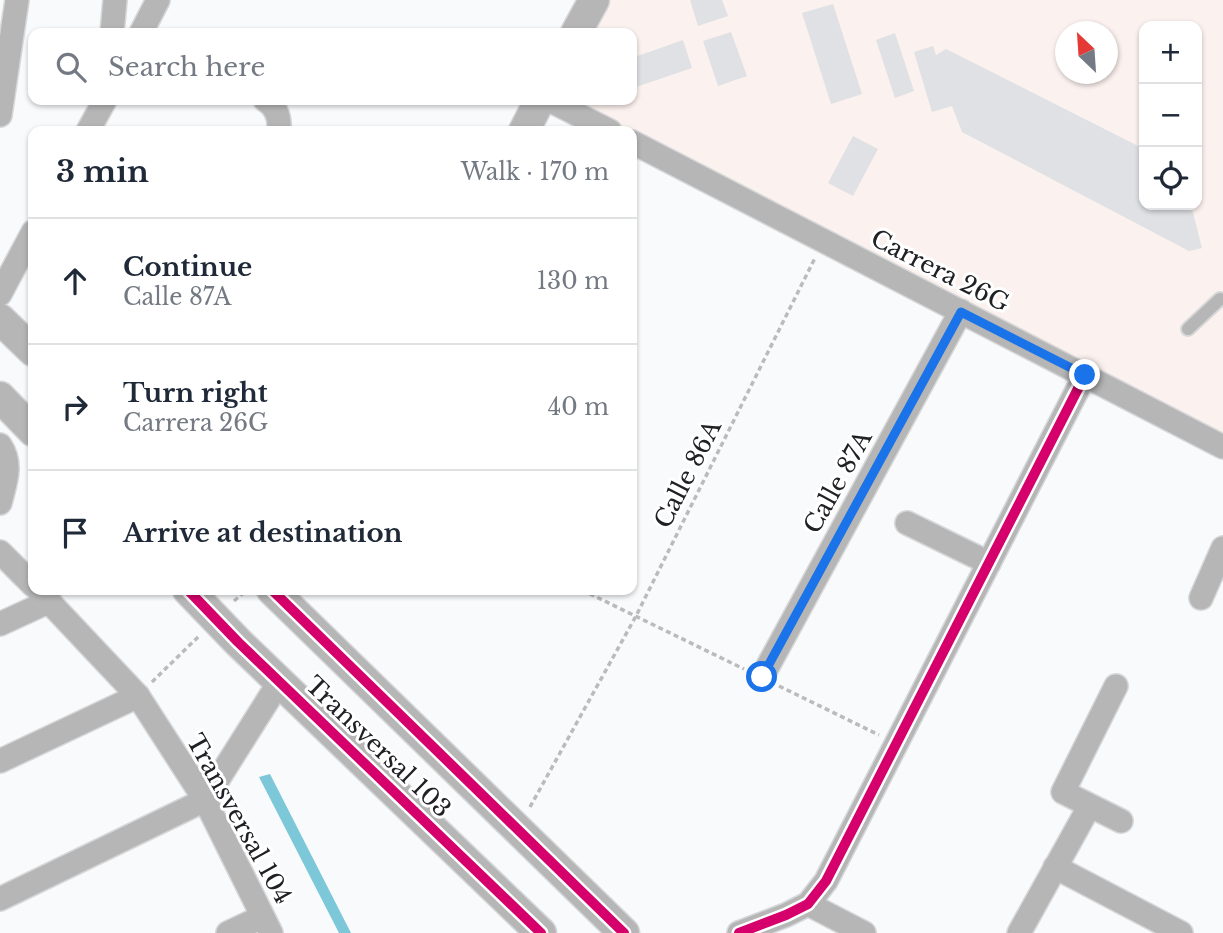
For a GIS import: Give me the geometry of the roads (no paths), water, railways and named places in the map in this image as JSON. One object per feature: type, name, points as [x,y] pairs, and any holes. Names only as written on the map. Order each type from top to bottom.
[{"type":"street","points":[[0,115],[17,0]]},
{"type":"street","points":[[112,28],[115,0]]},
{"type":"street","points":[[144,28],[158,0]]},
{"type":"street","points":[[579,28],[594,0]]},
{"type":"street","points":[[91,126],[102,105]]},
{"type":"street","points":[[272,105],[280,117],[279,126]]},
{"type":"street","points":[[527,126],[537,105]]},
{"type":"street","points":[[559,105],[600,126]]},
{"type":"street","name":"Carrera 26G","points":[[637,145],[1223,447]]},
{"type":"street","points":[[0,294],[28,241]]},
{"type":"street","name":"Calle 87A","points":[[762,677],[961,312]]},
{"type":"street","points":[[0,319],[28,346]]},
{"type":"street","points":[[738,933],[808,904],[826,881],[1085,375]]},
{"type":"street","points":[[0,445],[8,469],[0,503]]},
{"type":"street","points":[[907,523],[989,563]]},
{"type":"street","points":[[1201,598],[1223,548]]},
{"type":"street","name":"Transversal 104","points":[[0,552],[28,580]]},
{"type":"street","points":[[0,624],[36,595]]},
{"type":"street","name":"Transversal 104","points":[[43,595],[138,696],[205,800],[267,925]]},
{"type":"street","name":"Transversal 103","points":[[193,595],[529,928]]},
{"type":"street","name":"Transversal 103","points":[[284,595],[624,933]]},
{"type":"street","points":[[0,900],[205,800],[280,681]]},
{"type":"street","points":[[1116,686],[1063,792],[1121,821]]},
{"type":"street","points":[[0,761],[138,696]]},
{"type":"street","points":[[1018,933],[1089,807]]},
{"type":"street","points":[[1055,867],[1181,933]]},
{"type":"street","points":[[808,904],[864,933]]},
{"type":"street","points":[[228,933],[267,925]]},
{"type":"lane","points":[[1188,329],[1220,299]]},
{"type":"water","points":[[270,774],[351,933],[339,933],[259,777]]}]
